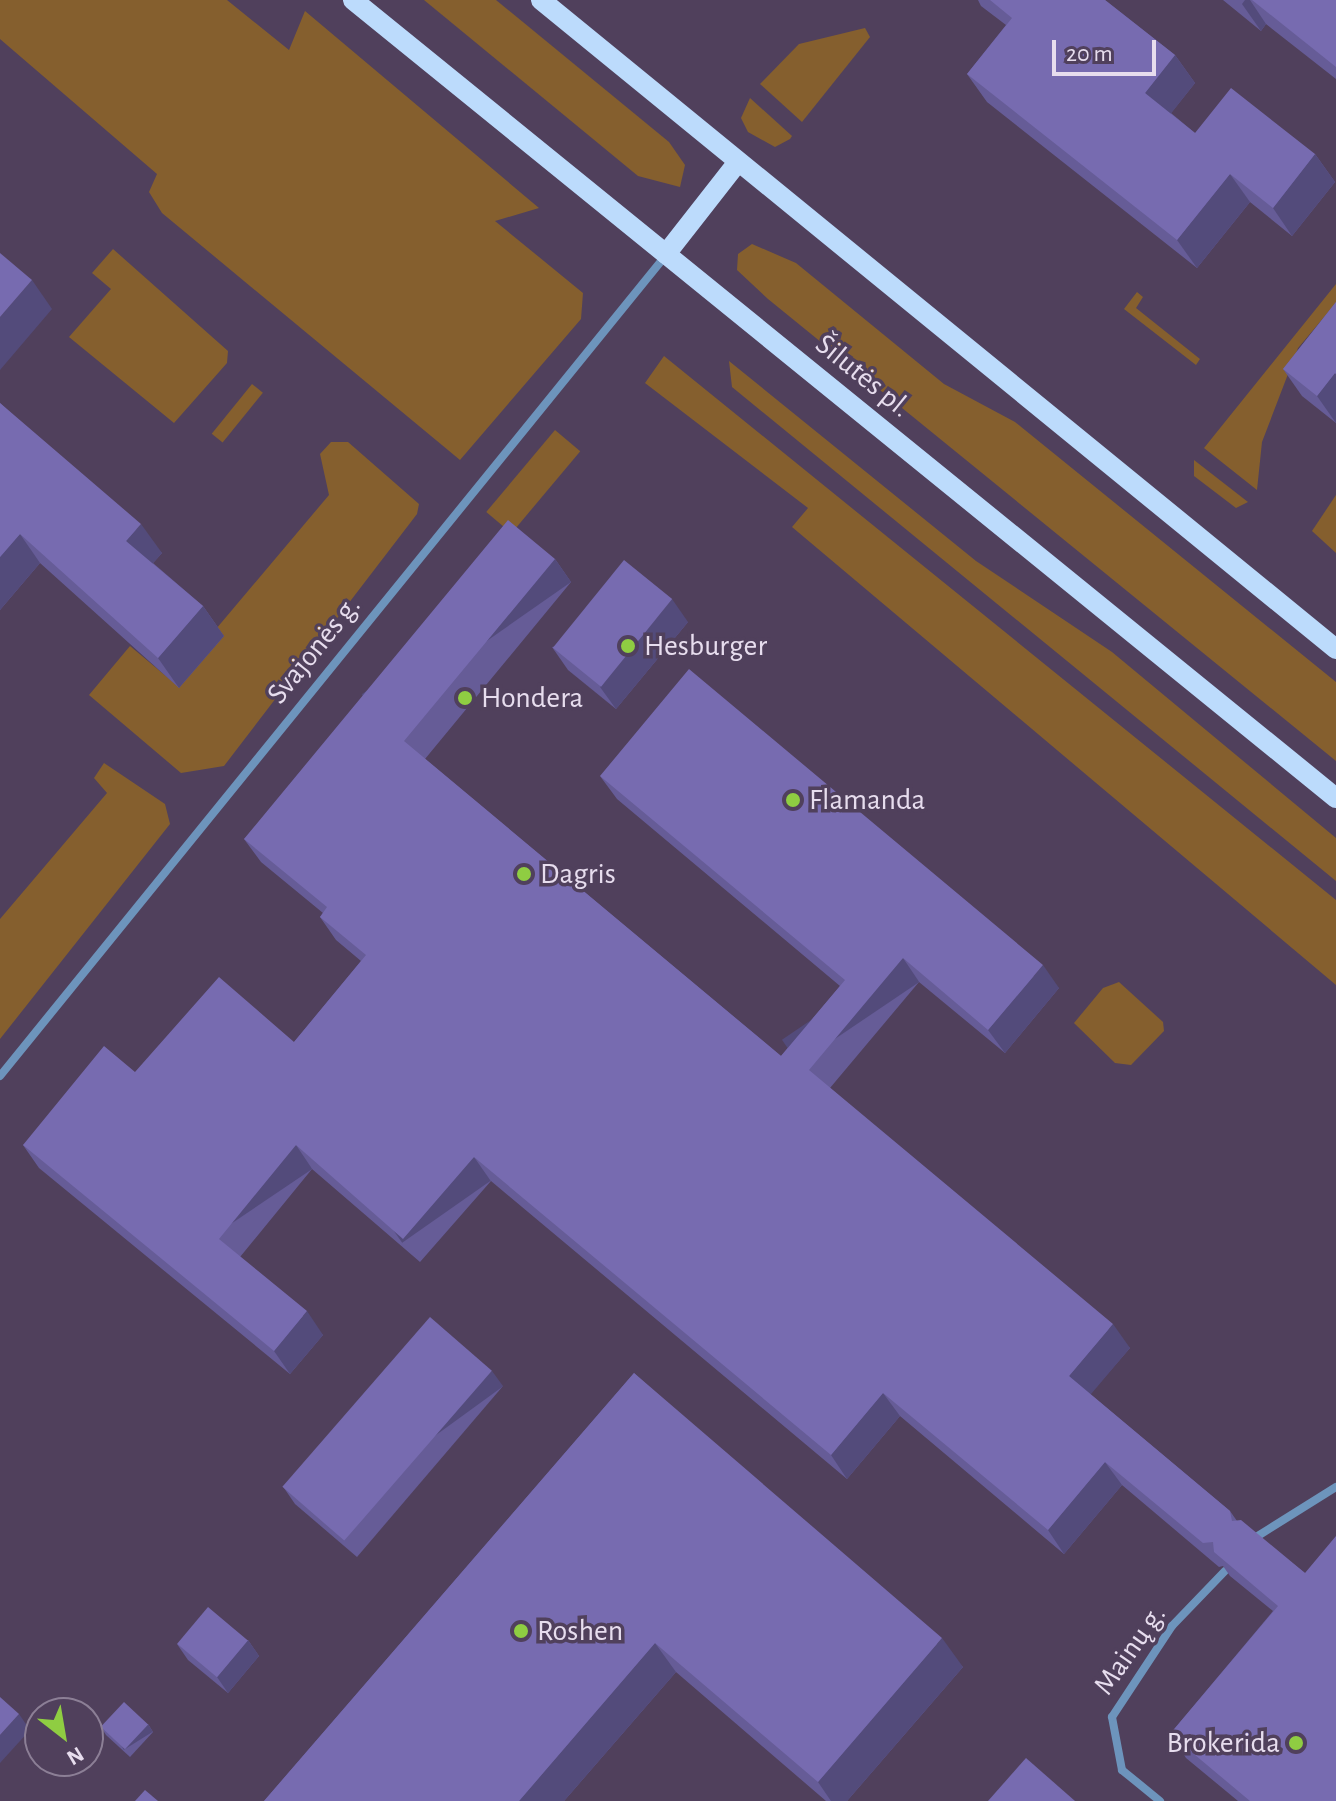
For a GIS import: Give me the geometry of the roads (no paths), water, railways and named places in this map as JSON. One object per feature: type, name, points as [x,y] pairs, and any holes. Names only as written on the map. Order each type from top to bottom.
[{"type":"main road","name":"Šilutės pl.","points":[[353,0],[1336,798]]},
{"type":"main road","points":[[541,0],[1336,649]]},
{"type":"main road","points":[[666,254],[738,162]]},
{"type":"street","name":"Svajonės g.","points":[[0,1076],[666,254]]},
{"type":"street","points":[[1252,1539],[1336,1487]]},
{"type":"street","name":"Mainų g.","points":[[1160,1801],[1122,1770],[1112,1717],[1172,1626],[1225,1571]]},
{"type":"place","name":"Hesburger","points":[[628,646]]},
{"type":"place","name":"Hondera","points":[[465,698]]},
{"type":"place","name":"Flamanda","points":[[793,800]]},
{"type":"place","name":"Dagris","points":[[524,874]]},
{"type":"place","name":"Roshen","points":[[521,1631]]},
{"type":"place","name":"Brokerida","points":[[1296,1743]]}]
